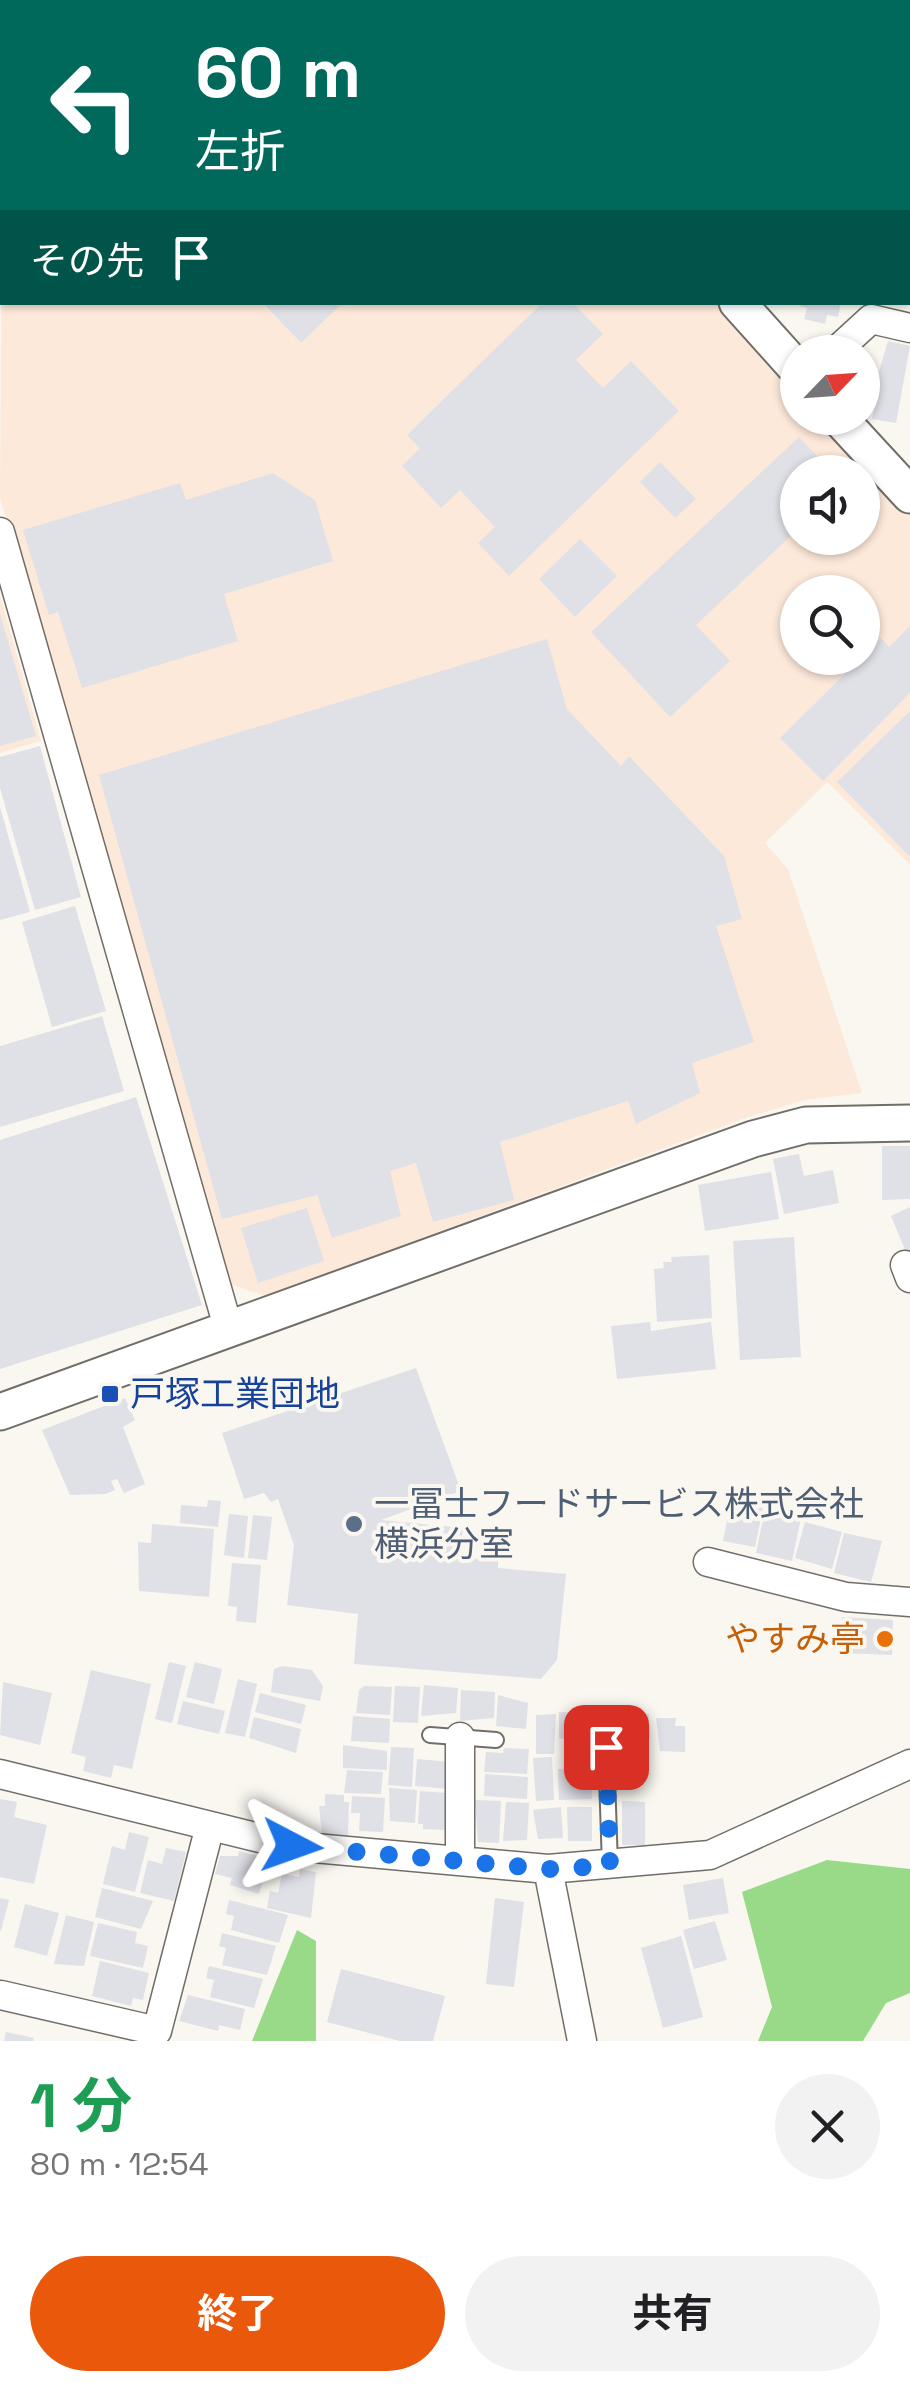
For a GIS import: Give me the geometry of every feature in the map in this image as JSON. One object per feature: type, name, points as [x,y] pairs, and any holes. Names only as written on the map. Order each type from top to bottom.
[{"type":"street","points":[[740,305],[780,350]]},
{"type":"street","points":[[851,335],[873,311],[910,328]]},
{"type":"street","points":[[855,435],[910,495]]},
{"type":"street","points":[[0,532],[228,1327]]},
{"type":"street","points":[[0,1412],[752,1139],[806,1125],[910,1123]]},
{"type":"street","points":[[708,1562],[846,1597],[910,1602]]},
{"type":"street","points":[[460,1738],[460,1860]]},
{"type":"street","points":[[0,1774],[292,1846],[548,1869],[710,1855],[910,1764]]},
{"type":"street","points":[[1,1995],[157,2031],[210,1826]]},
{"type":"street","points":[[548,1869],[582,2041]]},
{"type":"lane","points":[[430,1736],[496,1740]]},
{"type":"lane","points":[[606,1747],[610,1866]]},
{"type":"shaded area","points":[[1,305],[719,305],[780,376],[780,435],[833,435],[852,455],[780,455],[780,555],[880,555],[880,485],[910,517],[910,865],[827,782],[765,843],[788,869],[862,1093],[805,1100],[745,1118],[265,1296],[230,1284],[0,498]]},
{"type":"shaded area","points":[[0,595],[41,741],[0,753]]},
{"type":"green space","points":[[827,1860],[910,1869],[910,1993],[886,2003],[863,2041],[758,2041],[772,2007],[742,1892]]},
{"type":"green space","points":[[297,1930],[316,1941],[316,2041],[252,2041]]},
{"type":"building","points":[[265,305],[340,305],[301,343]]},
{"type":"building","points":[[540,305],[575,305],[603,334],[576,360],[603,388],[631,361],[679,411],[509,576],[478,543],[495,527],[460,490],[441,508],[402,466],[420,448],[407,435]]},
{"type":"building","points":[[798,305],[840,305],[838,317],[827,315],[825,324],[804,319],[807,308]]},
{"type":"building","points":[[888,341],[910,346],[896,423],[880,420],[880,368]]},
{"type":"building","points":[[799,437],[816,455],[780,455],[780,546],[696,625],[730,661],[670,717],[591,632]]},
{"type":"building","points":[[660,462],[696,499],[675,518],[640,482]]},
{"type":"building","points":[[273,473],[315,500],[333,561],[224,594],[238,641],[82,688],[58,612],[49,615],[23,530],[180,483],[186,500]]},
{"type":"building","points":[[580,539],[617,576],[575,617],[539,579]]},
{"type":"building","points":[[0,614],[36,736],[0,746]]},
{"type":"building","points":[[910,626],[910,693],[823,781],[780,738],[844,675],[880,675],[880,639],[889,647]]},
{"type":"building","points":[[547,639],[567,709],[621,766],[629,756],[724,856],[742,919],[716,926],[754,1042],[692,1063],[700,1093],[636,1124],[628,1101],[500,1142],[514,1200],[433,1222],[416,1163],[390,1171],[401,1216],[332,1238],[317,1195],[222,1219],[99,775]]},
{"type":"building","points":[[910,711],[910,857],[837,782]]},
{"type":"building","points":[[40,746],[81,897],[35,910],[0,788],[0,757]]},
{"type":"building","points":[[0,807],[30,912],[0,920]]},
{"type":"building","points":[[75,906],[106,1011],[52,1027],[22,922]]},
{"type":"building","points":[[102,1016],[124,1091],[0,1127],[0,1046]]},
{"type":"building","points":[[136,1097],[202,1305],[0,1369],[0,1140]]},
{"type":"building","points":[[882,1146],[910,1146],[910,1199],[882,1200]]},
{"type":"building","points":[[799,1154],[804,1176],[833,1170],[839,1203],[784,1214],[773,1159]]},
{"type":"building","points":[[771,1172],[779,1219],[705,1231],[698,1185]]},
{"type":"building","points":[[910,1207],[910,1251],[906,1252],[891,1216]]},
{"type":"building","points":[[307,1208],[324,1261],[258,1283],[241,1228]]},
{"type":"building","points":[[794,1237],[801,1357],[740,1360],[733,1241]]},
{"type":"building","points":[[709,1255],[712,1318],[657,1322],[654,1269],[664,1268],[663,1262],[672,1262],[671,1257]]},
{"type":"building","points":[[650,1322],[651,1331],[711,1322],[716,1369],[617,1379],[611,1326]]},
{"type":"building","name":"一冨士フードサービス株式会社 横浜分室","points":[[416,1368],[461,1491],[381,1520],[463,1528],[460,1557],[498,1561],[498,1568],[566,1574],[557,1660],[541,1679],[354,1664],[358,1614],[287,1605],[294,1545],[278,1499],[271,1502],[264,1493],[244,1499],[222,1433]]},
{"type":"building","points":[[125,1398],[135,1420],[123,1427],[145,1484],[124,1493],[117,1479],[111,1481],[115,1490],[105,1494],[70,1495],[42,1430]]},
{"type":"building","points":[[208,1500],[221,1501],[218,1527],[180,1523],[181,1505],[207,1507]]},
{"type":"building","points":[[731,1501],[763,1508],[755,1547],[723,1541]]},
{"type":"building","points":[[765,1510],[801,1518],[792,1561],[756,1553]]},
{"type":"building","points":[[229,1514],[248,1516],[244,1558],[224,1555]]},
{"type":"building","points":[[253,1515],[272,1517],[267,1560],[248,1558]]},
{"type":"building","points":[[805,1522],[842,1532],[832,1569],[795,1558]]},
{"type":"building","points":[[152,1524],[214,1529],[209,1597],[139,1591],[138,1542],[151,1543]]},
{"type":"building","points":[[844,1533],[882,1541],[871,1582],[834,1573]]},
{"type":"building","points":[[232,1563],[261,1565],[256,1623],[236,1621],[237,1607],[228,1606]]},
{"type":"building","points":[[842,1617],[893,1620],[892,1655],[840,1653]]},
{"type":"building","points":[[169,1662],[186,1666],[172,1723],[155,1719]]},
{"type":"building","points":[[195,1662],[222,1669],[214,1704],[186,1697]]},
{"type":"building","points":[[282,1666],[312,1670],[323,1686],[320,1701],[271,1692],[274,1669]]},
{"type":"building","points":[[91,1670],[151,1684],[132,1769],[114,1765],[111,1778],[83,1771],[86,1757],[71,1753]]},
{"type":"building","points":[[238,1679],[257,1684],[245,1737],[225,1733]]},
{"type":"building","points":[[3,1682],[52,1693],[40,1745],[0,1735]]},
{"type":"building","points":[[424,1685],[458,1688],[456,1713],[421,1716]]},
{"type":"building","points":[[364,1686],[392,1687],[390,1715],[356,1713],[359,1690]]},
{"type":"building","points":[[395,1686],[420,1687],[418,1723],[393,1722]]},
{"type":"building","points":[[461,1690],[495,1692],[494,1718],[460,1721]]},
{"type":"building","points":[[260,1693],[306,1705],[301,1724],[255,1712]]},
{"type":"building","points":[[498,1695],[528,1703],[526,1729],[496,1726]]},
{"type":"building","points":[[183,1701],[225,1711],[219,1734],[177,1724]]},
{"type":"building","points":[[559,1712],[598,1713],[598,1734],[559,1739]]},
{"type":"building","points":[[556,1714],[554,1754],[536,1754],[536,1715]]},
{"type":"building","points":[[605,1714],[649,1714],[650,1738],[605,1734]]},
{"type":"building","points":[[353,1716],[390,1719],[389,1743],[351,1741]]},
{"type":"building","points":[[254,1717],[301,1729],[296,1753],[249,1738]]},
{"type":"building","points":[[656,1718],[676,1718],[675,1726],[685,1726],[685,1752],[660,1751]]},
{"type":"building","points":[[343,1745],[387,1751],[387,1770],[343,1768]]},
{"type":"building","points":[[391,1747],[414,1748],[412,1787],[388,1785]]},
{"type":"building","points":[[504,1748],[529,1749],[527,1774],[484,1772],[486,1752],[503,1753]]},
{"type":"building","points":[[552,1757],[554,1800],[536,1801],[533,1758]]},
{"type":"building","points":[[417,1759],[451,1762],[449,1789],[415,1786]]},
{"type":"building","points":[[591,1768],[592,1799],[559,1800],[558,1769]]},
{"type":"building","points":[[347,1770],[383,1772],[381,1794],[344,1793]]},
{"type":"building","points":[[485,1774],[528,1777],[527,1799],[484,1796]]},
{"type":"building","points":[[389,1788],[417,1790],[415,1823],[390,1821]]},
{"type":"building","points":[[420,1791],[447,1793],[445,1830],[423,1829],[423,1824],[418,1824]]},
{"type":"building","points":[[325,1794],[344,1795],[344,1802],[349,1802],[348,1836],[322,1834],[319,1806],[325,1806]]},
{"type":"building","points":[[352,1796],[385,1798],[383,1832],[359,1831],[360,1813],[351,1813]]},
{"type":"building","points":[[0,1799],[17,1802],[14,1817],[47,1825],[34,1884],[0,1877]]},
{"type":"building","points":[[475,1800],[501,1801],[499,1843],[478,1842]]},
{"type":"building","points":[[622,1801],[645,1802],[645,1845],[622,1845]]},
{"type":"building","points":[[506,1802],[529,1803],[527,1840],[503,1841]]},
{"type":"building","points":[[561,1807],[563,1838],[538,1839],[533,1810]]},
{"type":"building","points":[[567,1807],[592,1807],[592,1841],[568,1841]]},
{"type":"building","points":[[129,1832],[149,1837],[135,1892],[103,1884],[112,1846],[125,1850]]},
{"type":"building","points":[[166,1848],[186,1852],[174,1901],[140,1893],[148,1860],[162,1864]]},
{"type":"building","points":[[239,1851],[269,1859],[259,1894],[230,1885],[232,1878],[215,1874],[220,1856],[238,1856]]},
{"type":"building","points":[[300,1869],[316,1872],[311,1918],[267,1908],[270,1891],[278,1893],[282,1874],[299,1877]]},
{"type":"building","points":[[723,1878],[729,1913],[689,1920],[683,1885]]},
{"type":"building","points":[[102,1888],[153,1901],[141,1929],[95,1917]]},
{"type":"building","points":[[0,1898],[9,1900],[1,1931],[0,1930]]},
{"type":"building","points":[[495,1898],[524,1902],[514,1987],[486,1984]]},
{"type":"building","points":[[229,1900],[288,1915],[279,1943],[231,1930],[234,1916],[226,1914]]},
{"type":"building","points":[[25,1904],[59,1913],[47,1956],[14,1947]]},
{"type":"building","points":[[66,1915],[94,1922],[84,1966],[54,1964]]},
{"type":"building","points":[[715,1921],[727,1960],[694,1969],[683,1930]]},
{"type":"building","points":[[98,1923],[137,1932],[135,1943],[148,1946],[143,1968],[90,1956]]},
{"type":"building","points":[[222,1933],[276,1946],[267,1975],[222,1965],[226,1948],[219,1946]]},
{"type":"building","points":[[681,1936],[703,2017],[663,2028],[641,1948]]},
{"type":"building","points":[[100,1961],[149,1973],[143,2000],[133,1998],[131,2006],[92,1996]]},
{"type":"building","points":[[209,1966],[263,1979],[254,2008],[210,1997],[214,1980],[206,1978]]},
{"type":"building","points":[[341,1969],[445,1996],[433,2041],[400,2041],[327,2022]]},
{"type":"building","points":[[188,1995],[245,2009],[240,2030],[219,2025],[218,2031],[179,2021]]},
{"type":"building","points":[[6,2032],[34,2038],[4,2041]]},
{"type":"place","name":"戸塚工業団地","points":[[110,1394]]},
{"type":"place","name":"一冨士フードサービス株式会社 横浜分室","points":[[354,1524]]},
{"type":"place","name":"やすみ亭","points":[[885,1639]]},
{"type":"route","points":[[292,1846],[548,1869],[610,1866],[606,1747]]}]
